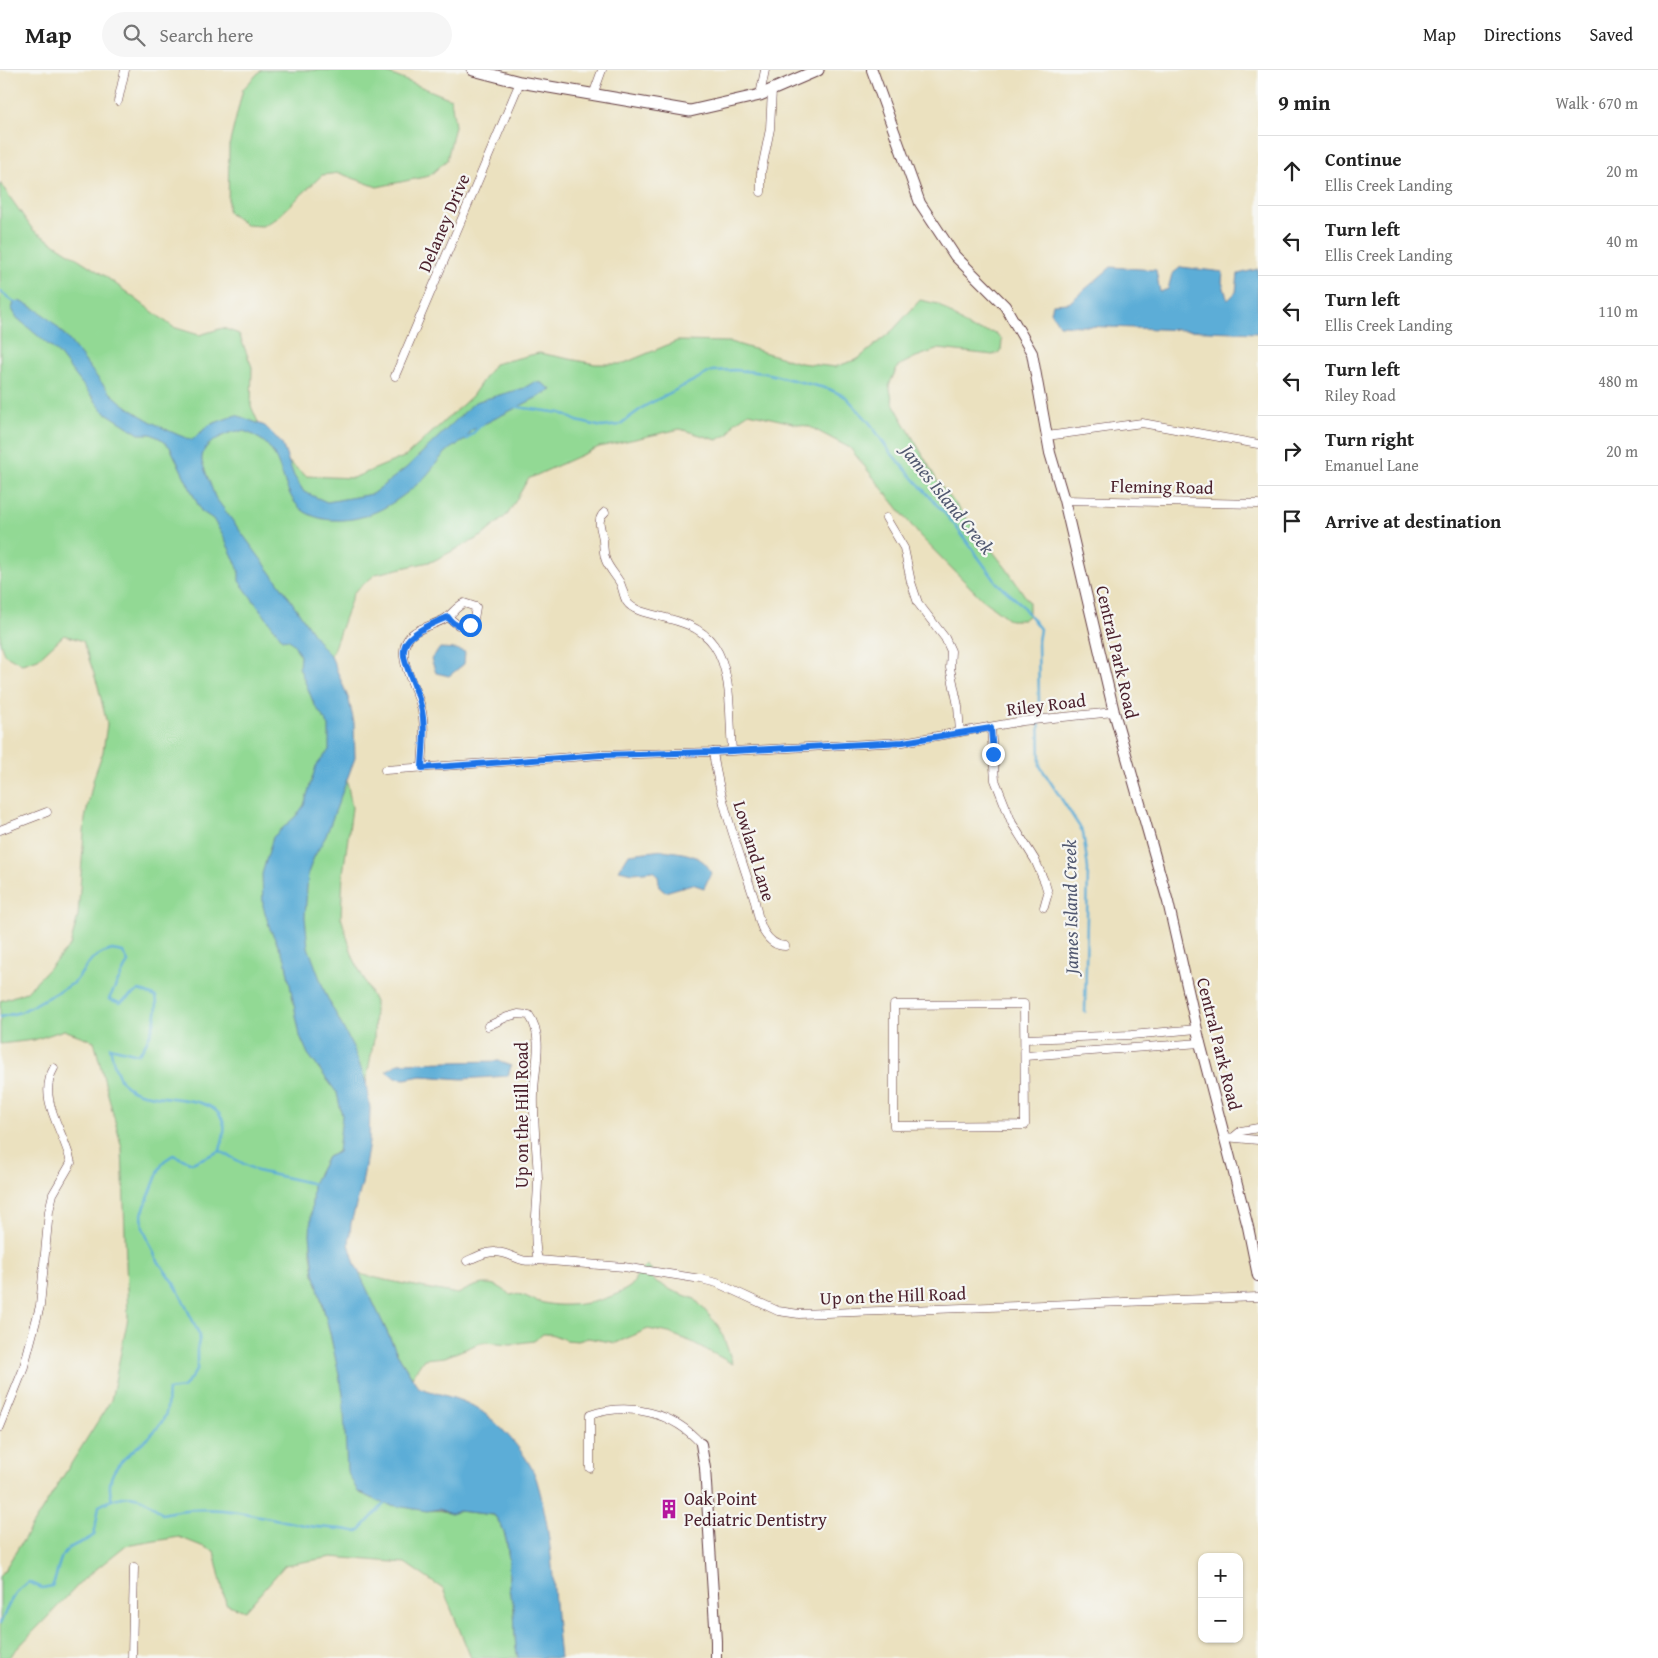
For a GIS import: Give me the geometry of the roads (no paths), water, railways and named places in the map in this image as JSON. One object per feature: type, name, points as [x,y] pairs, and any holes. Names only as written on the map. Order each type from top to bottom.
[{"type":"main road","points":[[473,70],[520,82],[690,111],[760,95],[818,70]]},
{"type":"street","points":[[118,101],[124,70]]},
{"type":"street","points":[[593,95],[602,70]]},
{"type":"street","points":[[760,95],[765,70]]},
{"type":"street","name":"Central Park Road","points":[[872,70],[920,203],[955,256],[1005,306],[1032,352],[1047,436],[1114,712],[1153,842],[1200,1043],[1230,1136],[1253,1227],[1258,1276]]},
{"type":"street","name":"Delaney Drive","points":[[395,376],[520,82]]},
{"type":"street","points":[[761,192],[761,173],[770,129],[772,90]]},
{"type":"street","points":[[1047,436],[1142,422],[1258,444]]},
{"type":"street","name":"Fleming Road","points":[[1064,500],[1258,504]]},
{"type":"street","points":[[605,512],[601,515],[599,523],[603,537],[603,555],[608,568],[620,582],[627,603],[640,612],[683,621],[701,632],[714,645],[728,685],[732,750]]},
{"type":"street","points":[[886,518],[904,548],[911,582],[918,602],[945,638],[951,651],[950,668],[958,706],[960,732]]},
{"type":"street","points":[[422,768],[425,726],[421,705],[405,667],[404,652],[407,640],[413,634],[448,617]]},
{"type":"street","name":"Riley Road","points":[[385,770],[601,755],[713,752],[903,742],[1023,721],[1114,712]]},
{"type":"street","points":[[991,728],[995,780],[1012,823],[1035,860],[1045,883],[1048,893],[1044,907]]},
{"type":"street","name":"Lowland Lane","points":[[713,752],[718,783],[753,894],[762,930],[768,938],[779,946],[786,946]]},
{"type":"street","points":[[0,830],[47,812]]},
{"type":"street","points":[[1024,1004],[1025,1039],[1025,1125],[894,1126],[894,1005],[1024,1004]]},
{"type":"street","name":"Up on the Hill Road","points":[[488,1026],[518,1014],[530,1015],[535,1023],[538,1064],[534,1085],[533,1115],[538,1179],[535,1248],[538,1260]]},
{"type":"street","points":[[1025,1039],[1131,1035],[1198,1029]]},
{"type":"street","points":[[1025,1056],[1200,1043]]},
{"type":"street","points":[[0,1427],[23,1370],[40,1306],[49,1211],[53,1194],[71,1163],[68,1148],[51,1110],[47,1090],[54,1068]]},
{"type":"street","points":[[1230,1136],[1242,1131],[1258,1128]]},
{"type":"street","points":[[1230,1136],[1258,1140]]},
{"type":"street","name":"Up on the Hill Road","points":[[467,1262],[483,1253],[497,1252],[525,1262],[538,1260],[624,1267],[701,1279],[717,1283],[778,1310],[799,1314],[1258,1297]]},
{"type":"street","points":[[590,1468],[590,1415],[608,1409],[631,1409],[659,1415],[680,1424],[701,1444],[705,1468],[716,1658]]},
{"type":"street","points":[[132,1658],[134,1566]]},
{"type":"water","points":[[1111,267],[1156,270],[1160,292],[1168,289],[1172,274],[1181,267],[1223,272],[1222,282],[1228,300],[1236,292],[1238,274],[1258,269],[1258,333],[1059,325],[1051,312],[1053,304],[1069,303]]},
{"type":"water","points":[[19,301],[46,316],[57,327],[115,397],[124,405],[158,425],[192,440],[209,425],[236,415],[265,426],[282,444],[294,476],[304,492],[327,502],[372,494],[406,468],[475,402],[524,388],[534,382],[542,383],[552,390],[470,431],[467,439],[446,452],[426,476],[403,496],[382,509],[359,518],[330,520],[315,517],[305,512],[292,498],[273,453],[268,446],[246,432],[232,432],[208,445],[204,451],[202,462],[215,497],[286,593],[322,647],[331,656],[349,700],[354,723],[355,758],[326,836],[314,857],[308,873],[305,917],[308,947],[326,995],[353,1047],[366,1082],[370,1108],[369,1142],[362,1184],[351,1223],[349,1244],[355,1264],[397,1353],[418,1387],[461,1401],[484,1413],[512,1440],[533,1471],[547,1524],[560,1658],[518,1658],[514,1608],[509,1589],[508,1550],[504,1532],[494,1515],[458,1511],[451,1514],[439,1509],[427,1511],[384,1504],[358,1492],[347,1471],[343,1394],[330,1333],[314,1273],[310,1235],[313,1184],[327,1157],[338,1152],[342,1116],[337,1093],[308,1054],[300,1036],[285,959],[270,929],[263,906],[262,874],[273,837],[297,815],[304,805],[316,766],[329,750],[329,726],[314,704],[299,667],[300,656],[295,646],[289,640],[282,639],[239,581],[239,571],[223,536],[213,519],[201,511],[170,447],[161,439],[151,434],[139,434],[103,411],[58,353],[17,318],[12,309],[14,302]]},
{"type":"water","points":[[440,648],[456,649],[465,652],[464,664],[449,676],[436,673],[431,659]]},
{"type":"water","points":[[663,850],[684,853],[703,861],[711,873],[704,888],[692,884],[665,892],[660,888],[658,877],[654,871],[633,873],[619,870],[629,854]]},
{"type":"water","points":[[499,1061],[511,1066],[508,1076],[462,1079],[421,1076],[405,1079],[395,1078],[386,1071],[399,1063]]},
{"type":"waterway","points":[[0,291],[14,302]]},
{"type":"waterway","name":"James Island Creek","points":[[517,407],[561,413],[577,421],[602,427],[619,425],[645,406],[712,371],[735,370],[765,373],[829,389],[846,397],[869,422],[890,452],[954,524],[997,583],[1020,603],[1040,629],[1038,641],[1040,766],[1083,832],[1088,869],[1085,1012]]},
{"type":"waterway","name":"James Island Creek","points":[[467,439],[484,422]]},
{"type":"waterway","points":[[0,1017],[21,1012],[74,983],[92,959],[103,953],[112,950],[123,952],[128,962],[109,999],[120,1003],[139,990],[156,997],[157,1003],[153,1027],[146,1043],[138,1054],[110,1047],[117,1073],[126,1086],[137,1092],[181,1099],[209,1106],[219,1114],[224,1125],[220,1151]]},
{"type":"waterway","points":[[220,1151],[257,1171],[315,1184]]},
{"type":"waterway","points":[[112,1499],[110,1485],[113,1473],[120,1463],[160,1425],[166,1413],[168,1390],[183,1388],[197,1370],[197,1350],[200,1336],[177,1288],[156,1258],[143,1228],[142,1214],[164,1161],[173,1155],[192,1163],[220,1151]]},
{"type":"waterway","points":[[0,1624],[11,1600],[23,1585],[29,1582],[42,1588],[52,1586],[64,1553],[71,1547],[94,1535],[99,1506],[117,1498],[132,1496],[140,1498],[147,1501],[162,1514],[181,1510],[218,1510],[309,1526],[346,1529],[358,1532],[385,1503]]},
{"type":"place","name":"Oak Point Pediatric Dentistry","points":[[669,1509]]}]
